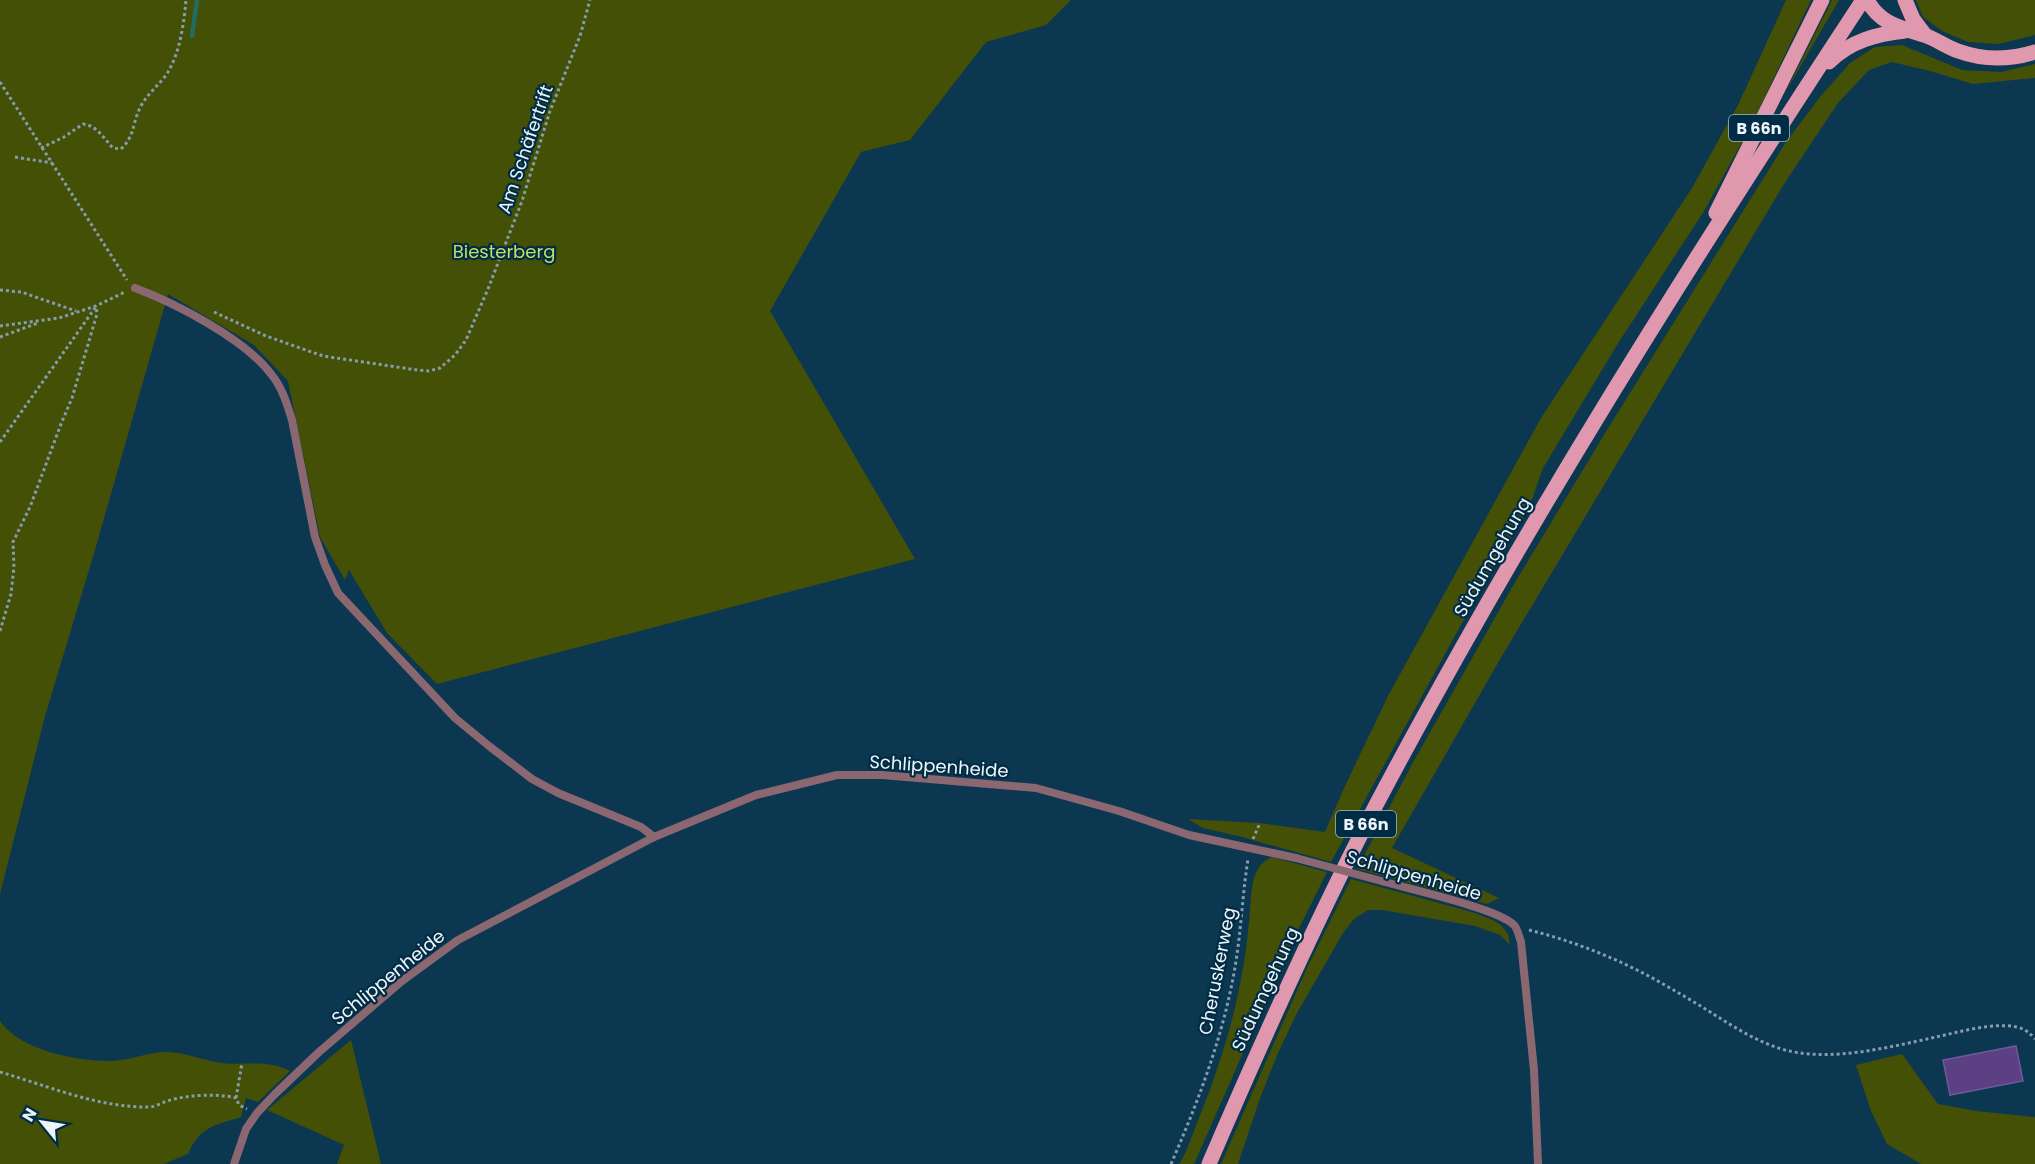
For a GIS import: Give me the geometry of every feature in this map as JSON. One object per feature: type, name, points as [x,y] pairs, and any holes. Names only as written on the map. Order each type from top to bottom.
[{"type":"main road","name":"B 66n","points":[[1697,257],[1726,191],[1822,0]]},
{"type":"main road","name":"B 66n","points":[[1865,0],[1877,15],[1906,31],[1925,35],[1975,57],[2012,57],[2035,52]]},
{"type":"main road","name":"Südumgehung","points":[[1209,1164],[1282,997],[1375,807],[1469,636],[1549,498],[1697,257],[1808,83],[1865,0]]},
{"type":"main road","points":[[1905,0],[1913,19],[1925,35]]},
{"type":"main road","name":"B 66n","points":[[1808,83],[1839,52],[1863,39],[1885,33],[1906,31]]},
{"type":"lane","points":[[135,288],[164,299],[227,336],[251,352],[273,375],[292,420],[315,537],[338,593],[455,718],[532,779],[558,793],[641,826],[654,837]]},
{"type":"lane","name":"Schlippenheide","points":[[234,1164],[246,1129],[257,1113],[319,1052],[402,981],[458,940],[654,837],[756,795],[837,775],[882,775],[1036,788],[1119,811],[1189,835],[1296,858],[1483,910],[1505,918],[1516,926]]},
{"type":"lane","points":[[1516,926],[1521,942],[1534,1070],[1538,1164]]},
{"type":"path","points":[[41,147],[64,137],[83,124],[98,129],[113,148],[121,149],[127,143],[132,135],[138,110],[146,95],[167,73],[173,61],[186,0]]},
{"type":"path","name":"Am Schäfertrift","points":[[212,311],[266,336],[323,356],[417,370],[429,371],[440,368],[455,355],[466,340],[488,290],[522,201],[550,111],[580,36],[590,0]]},
{"type":"path","points":[[0,82],[116,264],[135,288]]},
{"type":"path","points":[[15,157],[52,163]]},
{"type":"path","points":[[0,290],[21,292],[78,312]]},
{"type":"path","points":[[0,326],[59,318],[96,306],[112,297]]},
{"type":"path","points":[[0,442],[96,306]]},
{"type":"path","points":[[0,631],[11,594],[14,542],[72,399],[97,314],[96,306]]},
{"type":"path","points":[[0,337],[44,320]]},
{"type":"path","name":"Cheruskerweg","points":[[1171,1164],[1200,1094],[1227,1007],[1234,971],[1250,847],[1260,823]]},
{"type":"path","points":[[1516,926],[1572,943],[1621,963],[1684,996],[1762,1043],[1783,1050],[1808,1054],[1851,1052],[1971,1030],[2000,1027],[2016,1027],[2028,1031],[2035,1039]]},
{"type":"path","points":[[0,1072],[100,1102],[152,1108],[169,1101],[210,1095],[236,1098],[242,1063]]},
{"type":"green space","name":"Biesterberg","points":[[0,0],[1071,0],[1046,25],[986,42],[910,140],[861,152],[770,311],[915,559],[437,684],[387,633],[349,570],[345,580],[320,537],[288,381],[254,345],[168,294],[45,716],[0,894]]},
{"type":"green space","points":[[1786,0],[1811,0],[1751,126],[1704,211],[1617,345],[1543,468],[1529,508],[1473,603],[1331,862],[1203,828],[1188,819],[1260,823],[1325,832],[1388,696],[1541,418],[1692,188],[1738,105]]},
{"type":"green space","points":[[1832,0],[1839,0],[1785,93]]},
{"type":"green space","points":[[1916,0],[2035,0],[2035,35],[1998,44],[1968,42],[1942,31],[1923,17]]},
{"type":"green space","points":[[1902,45],[1962,70],[2001,72],[2035,64],[2035,78],[1973,84],[1892,62],[1869,70],[1838,103],[1784,184],[1499,661],[1392,848],[1499,898],[1487,904],[1357,869],[1411,766],[1514,584],[1786,142],[1820,97],[1850,63],[1875,47]]},
{"type":"green space","points":[[1272,857],[1327,872],[1292,942],[1194,1164],[1179,1164],[1209,1093],[1233,1015],[1244,962],[1254,878],[1260,866]]},
{"type":"green space","points":[[1351,879],[1472,912],[1493,920],[1508,934],[1510,945],[1500,935],[1475,926],[1382,910],[1368,910],[1354,919],[1343,933],[1297,1013],[1278,1053],[1238,1164],[1221,1164],[1307,968]]},
{"type":"green space","points":[[0,1021],[9,1031],[34,1046],[80,1059],[116,1061],[171,1052],[223,1063],[273,1065],[290,1071],[258,1102],[246,1098],[241,1117],[203,1132],[188,1154],[164,1164],[0,1164]]},
{"type":"green space","points":[[351,1040],[381,1164],[337,1164],[344,1145],[267,1110]]},
{"type":"green space","points":[[1902,1054],[1938,1104],[1976,1111],[2035,1117],[2035,1164],[1921,1164],[1887,1144],[1871,1111],[1856,1065]]},
{"type":"building","points":[[2016,1046],[2023,1081],[1950,1095],[1943,1060]]},
{"type":"waterway","points":[[192,36],[197,0]]}]
